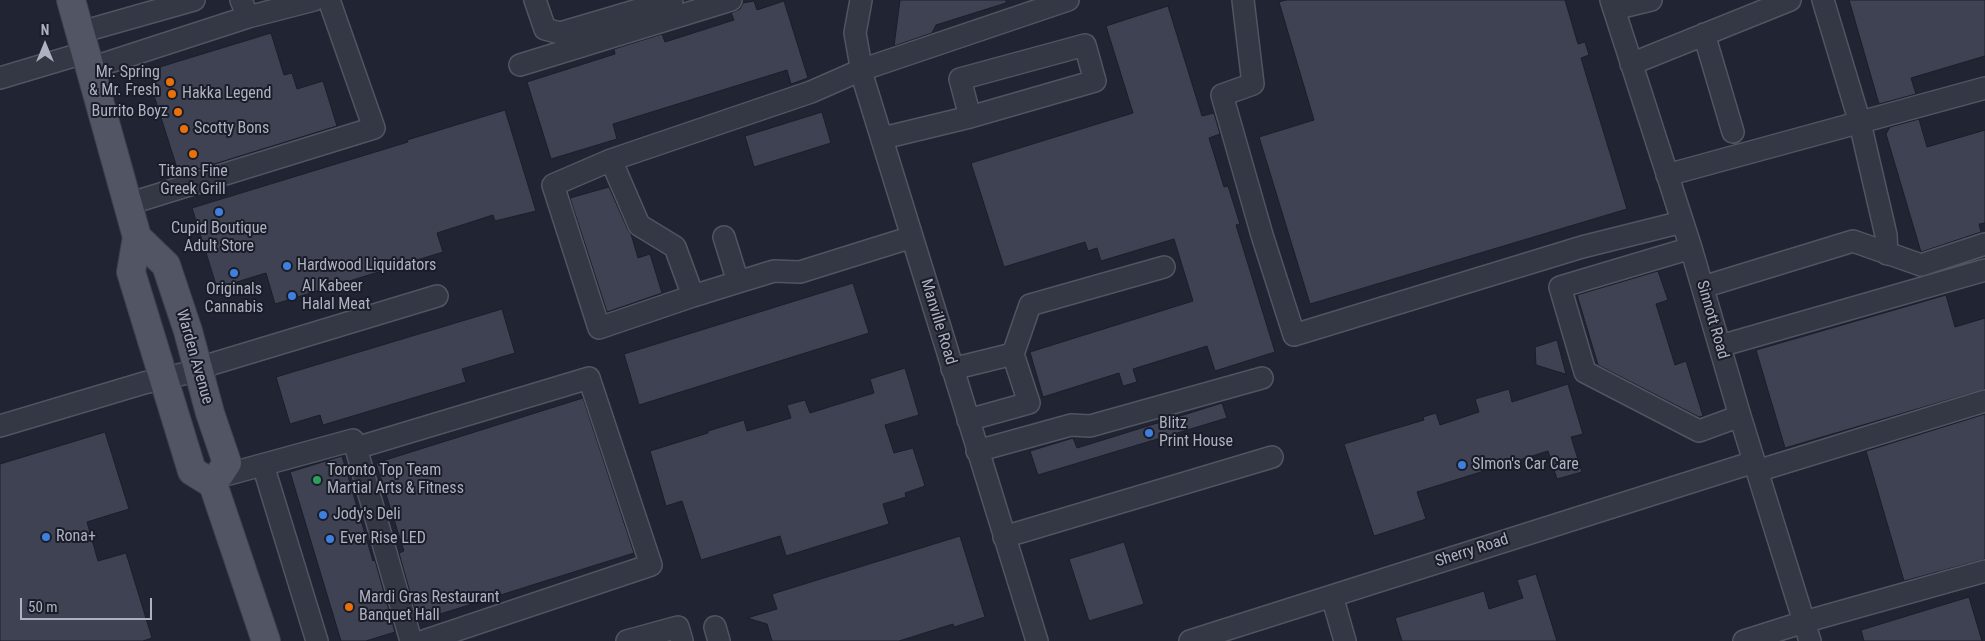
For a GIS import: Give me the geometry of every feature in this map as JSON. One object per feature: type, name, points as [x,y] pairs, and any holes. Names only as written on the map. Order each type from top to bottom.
[{"type":"main road","name":"Warden Avenue","points":[[71,0],[137,237],[131,272],[192,471],[216,481],[227,463],[210,413],[200,370],[166,265],[137,237]]},
{"type":"main road","points":[[216,481],[266,641]]},
{"type":"street","points":[[86,51],[194,0]]},
{"type":"street","points":[[0,78],[86,51],[245,9],[314,0]]},
{"type":"street","points":[[128,204],[374,128],[329,0]]},
{"type":"street","points":[[535,0],[545,29],[560,33],[672,0]]},
{"type":"street","points":[[520,65],[731,0]]},
{"type":"street","name":"Manville Road","points":[[861,0],[855,33],[861,70],[1037,641]]},
{"type":"street","points":[[912,236],[800,272],[774,271],[599,328],[553,185],[612,160],[811,92],[861,70],[1068,0]]},
{"type":"street","points":[[1243,0],[1253,84],[1222,95],[1262,235],[1294,336],[1582,247],[1682,222]]},
{"type":"street","points":[[1612,5],[1651,0]]},
{"type":"street","points":[[1631,64],[1790,0]]},
{"type":"street","points":[[1823,0],[1860,122],[1886,235],[1887,254]]},
{"type":"street","name":"Sinnott Road","points":[[1612,5],[1691,248],[1740,416],[1807,631]]},
{"type":"street","points":[[1704,34],[1733,132]]},
{"type":"street","points":[[883,138],[970,117],[1095,82],[1085,45],[960,79],[970,117]]},
{"type":"street","points":[[1667,175],[1985,88]]},
{"type":"street","points":[[612,160],[639,225],[675,247],[693,296]]},
{"type":"street","points":[[724,237],[738,282]]},
{"type":"street","points":[[1703,287],[1853,241],[1921,265],[1985,244]]},
{"type":"street","points":[[1691,248],[1560,287],[1585,372],[1700,430],[1740,416]]},
{"type":"street","points":[[968,420],[1029,403],[1013,354],[1030,305],[1164,267]]},
{"type":"street","points":[[1720,346],[1985,270]]},
{"type":"street","points":[[0,426],[144,383],[200,370],[212,364],[437,296]]},
{"type":"street","points":[[952,369],[1013,354]]},
{"type":"street","points":[[356,448],[588,378],[651,565],[424,641]]},
{"type":"street","points":[[978,451],[1072,425],[1090,426],[1262,378]]},
{"type":"street","name":"Sherry Road","points":[[1190,641],[1756,466],[1985,401]]},
{"type":"street","points":[[216,481],[263,465],[353,440],[411,641]]},
{"type":"street","points":[[1004,538],[1272,456]]},
{"type":"street","points":[[263,465],[317,641]]},
{"type":"street","points":[[1744,641],[1807,631],[1985,571]]},
{"type":"street","points":[[1332,596],[1345,641]]},
{"type":"street","points":[[627,641],[678,627],[682,641]]},
{"type":"building","points":[[900,0],[1006,0],[1006,3],[936,25],[932,33],[894,46]]},
{"type":"building","points":[[1286,0],[1565,0],[1578,44],[1585,42],[1589,55],[1581,58],[1627,209],[1310,304],[1259,137],[1314,120],[1279,2]]},
{"type":"building","points":[[1849,0],[1985,0],[1985,56],[1911,78],[1916,94],[1879,104]]},
{"type":"building","points":[[754,1],[757,10],[784,1],[808,78],[791,84],[787,70],[613,124],[617,139],[551,159],[527,82],[615,54],[614,49],[662,34],[665,42],[734,20],[731,13],[740,9],[743,3]]},
{"type":"building","points":[[1168,6],[1202,116],[1214,113],[1220,134],[1209,138],[1224,187],[1228,186],[1240,224],[1236,225],[1275,352],[1215,371],[1207,346],[1133,369],[1137,382],[1123,386],[1119,373],[1043,397],[1030,352],[1193,301],[1174,239],[1101,261],[1097,248],[1088,251],[1085,242],[1004,267],[971,163],[1133,113],[1106,26]]},
{"type":"building","points":[[271,33],[284,75],[292,73],[297,89],[323,81],[337,126],[182,174],[180,167],[177,168],[151,86],[154,85],[150,70]]},
{"type":"building","points":[[505,110],[536,211],[495,221],[493,215],[437,233],[443,252],[275,304],[266,273],[217,288],[192,208],[408,142],[407,140]]},
{"type":"building","points":[[822,112],[831,143],[754,167],[745,136]]},
{"type":"building","points":[[1919,119],[1927,147],[1985,130],[1985,223],[1979,224],[1981,232],[1921,252],[1886,134],[1890,127]]},
{"type":"building","points":[[609,187],[631,234],[638,258],[650,254],[662,293],[607,312],[570,198]]},
{"type":"building","points":[[1658,271],[1668,300],[1656,304],[1675,365],[1686,361],[1703,416],[1699,417],[1598,365],[1577,295]]},
{"type":"building","points":[[853,283],[869,333],[639,405],[624,354]]},
{"type":"building","points":[[1946,295],[1955,327],[1985,318],[1985,389],[1785,448],[1756,350]]},
{"type":"building","points":[[502,309],[515,353],[462,369],[466,382],[323,425],[320,415],[290,424],[276,377]]},
{"type":"building","points":[[1557,340],[1566,374],[1536,365],[1535,347]]},
{"type":"building","points":[[905,368],[919,415],[885,425],[894,453],[913,448],[925,486],[905,493],[906,497],[883,504],[889,524],[786,556],[780,536],[701,560],[682,501],[666,506],[650,451],[744,420],[747,431],[791,418],[787,405],[805,400],[810,413],[874,393],[870,379]]},
{"type":"building","points":[[1568,384],[1583,434],[1571,437],[1582,472],[1557,479],[1548,451],[1417,492],[1426,519],[1374,536],[1344,444],[1424,420],[1423,417],[1436,413],[1440,425],[1479,412],[1475,399],[1509,389],[1512,402]]},
{"type":"building","points":[[583,398],[634,553],[418,621],[399,553],[404,551],[376,463]]},
{"type":"building","points":[[1222,403],[1227,418],[1038,475],[1030,451],[1073,438],[1077,448]]},
{"type":"building","points":[[1985,414],[1985,559],[1904,581],[1866,451]]},
{"type":"building","name":"Rona+","points":[[105,432],[129,509],[87,522],[98,561],[126,553],[152,638],[143,641],[0,641],[0,464]]},
{"type":"building","points":[[342,456],[373,561],[375,560],[395,632],[366,641],[341,641],[290,472]]},
{"type":"building","points":[[960,536],[985,617],[954,627],[953,624],[899,641],[772,641],[767,624],[747,618],[777,609],[772,594]]},
{"type":"building","points":[[1124,542],[1144,604],[1089,621],[1069,559]]},
{"type":"building","points":[[1536,574],[1557,641],[1402,641],[1395,618],[1484,591],[1489,609],[1523,598],[1517,580]]},
{"type":"building","points":[[1969,597],[1982,641],[1864,641],[1861,630]]},
{"type":"place","name":"Mr. Spring & Mr. Fresh","points":[[170,82]]},
{"type":"place","name":"Hakka Legend","points":[[172,94]]},
{"type":"place","name":"Burrito Boyz","points":[[178,112]]},
{"type":"place","name":"Scotty Bons","points":[[184,129]]},
{"type":"place","name":"Titans Fine Greek Grill","points":[[193,154]]},
{"type":"place","name":"Cupid Boutique Adult Store","points":[[219,212]]},
{"type":"place","name":"Hardwood Liquidators","points":[[287,266]]},
{"type":"place","name":"Originals Cannabis","points":[[234,273]]},
{"type":"place","name":"Al Kabeer Halal Meat","points":[[292,296]]},
{"type":"place","name":"Blitz Print House","points":[[1149,433]]},
{"type":"place","name":"SImon's Car Care","points":[[1462,465]]},
{"type":"place","name":"Toronto Top Team Martial Arts & Fitness","points":[[317,480]]},
{"type":"place","name":"Jody's Deli","points":[[323,515]]},
{"type":"place","name":"Rona+","points":[[46,537]]},
{"type":"place","name":"Ever Rise LED","points":[[330,539]]},
{"type":"place","name":"Mardi Gras Restaurant Banquet Hall","points":[[349,607]]}]
